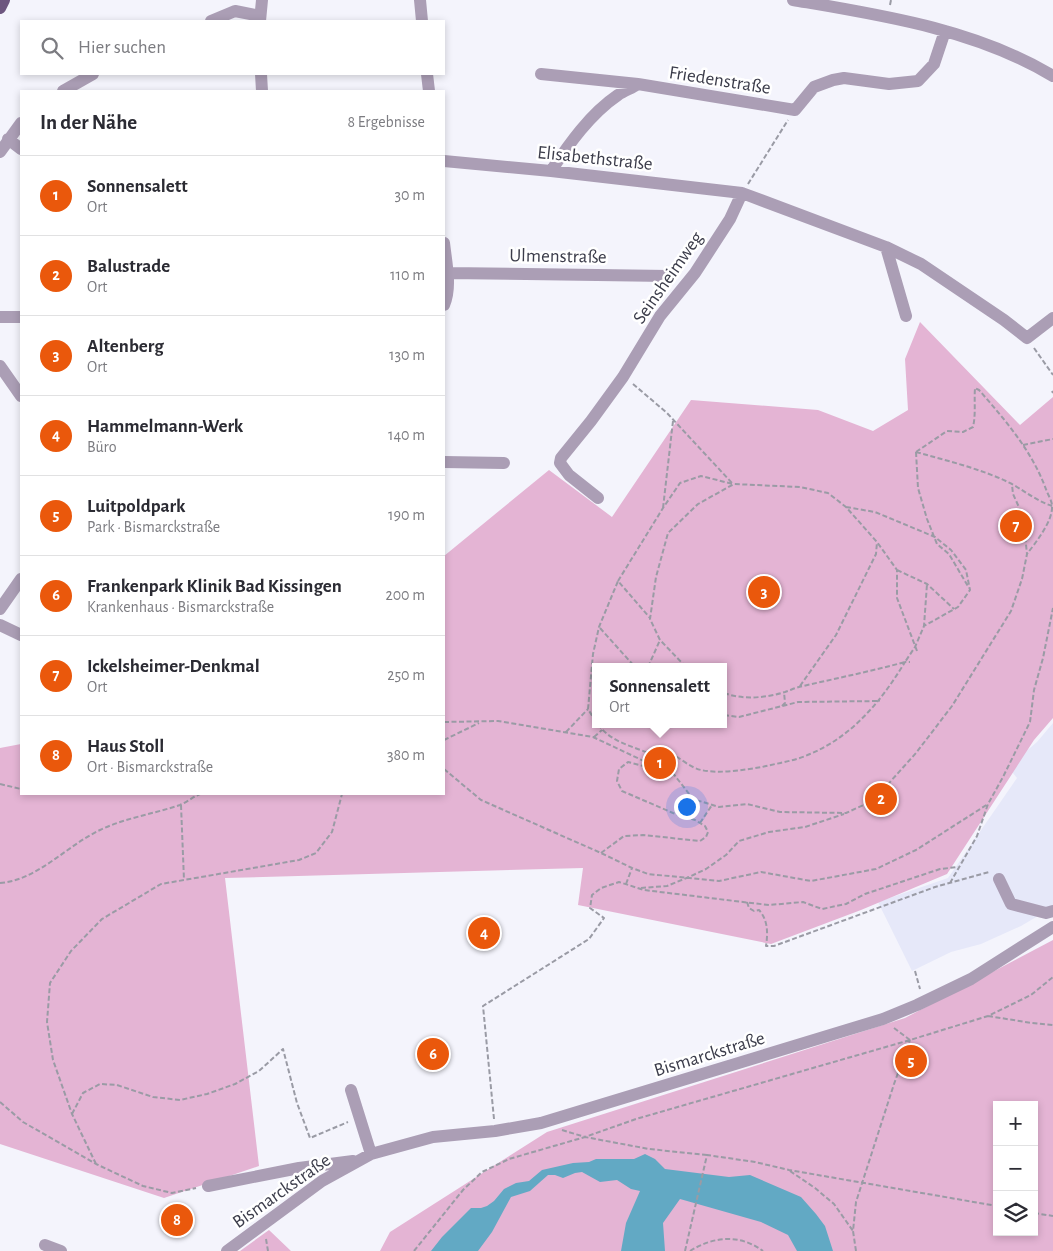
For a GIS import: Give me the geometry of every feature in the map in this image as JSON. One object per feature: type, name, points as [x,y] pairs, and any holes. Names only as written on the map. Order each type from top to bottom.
[{"type":"main road","points":[[0,8],[4,0]]},
{"type":"street","points":[[214,20],[235,11],[260,19],[262,0]]},
{"type":"street","points":[[420,0],[422,20]]},
{"type":"street","points":[[793,0],[945,31],[997,48],[1053,76]]},
{"type":"street","points":[[795,110],[814,87],[833,80],[844,78],[889,84],[918,81],[934,64],[945,31]]},
{"type":"street","name":"Friedenstraße","points":[[541,74],[638,84],[795,110]]},
{"type":"street","points":[[66,90],[91,75]]},
{"type":"street","points":[[261,75],[262,90]]},
{"type":"street","points":[[427,75],[429,90]]},
{"type":"street","points":[[551,171],[566,148],[594,116],[618,95],[638,84]]},
{"type":"street","points":[[0,152],[20,123]]},
{"type":"street","points":[[8,140],[20,148]]},
{"type":"street","name":"Elisabethstraße","points":[[445,161],[742,193]]},
{"type":"street","points":[[742,193],[886,247],[921,264],[1004,320],[1027,338],[1053,318]]},
{"type":"street","name":"Seinsheimweg","points":[[598,498],[569,475],[560,463],[561,458],[623,377],[660,316],[700,265],[730,219],[742,193]]},
{"type":"street","points":[[886,247],[906,316]]},
{"type":"street","points":[[445,253],[448,297],[445,303]]},
{"type":"street","name":"Ulmenstraße","points":[[447,274],[668,276]]},
{"type":"street","points":[[0,317],[20,317]]},
{"type":"street","points":[[0,366],[20,395]]},
{"type":"street","points":[[445,462],[504,463]]},
{"type":"street","points":[[0,610],[20,580]]},
{"type":"street","points":[[0,625],[20,635]]},
{"type":"street","points":[[999,879],[1011,904],[1046,913],[1053,911]]},
{"type":"street","name":"Bismarckstraße","points":[[227,1251],[322,1181],[371,1154],[433,1137],[541,1123],[883,1019],[970,980],[1053,927]]},
{"type":"street","points":[[351,1090],[371,1154]]},
{"type":"street","name":"Bismarckstraße","points":[[208,1186],[308,1166],[356,1161]]},
{"type":"street","points":[[45,1245],[62,1251]]},
{"type":"path","points":[[742,193],[795,110]]},
{"type":"path","points":[[1027,338],[1053,375]]},
{"type":"path","points":[[623,377],[645,393],[734,484]]},
{"type":"path","points":[[916,452],[947,432],[963,432],[973,427],[976,415],[974,402],[975,388],[1006,422],[1023,445],[1043,482],[1053,507],[1043,532],[1027,554]]},
{"type":"path","points":[[663,508],[673,420]]},
{"type":"path","points":[[1023,445],[1053,439]]},
{"type":"path","points":[[916,452],[966,466],[1012,484],[1034,499],[1053,507]]},
{"type":"path","points":[[916,452],[918,488],[926,520],[937,544],[949,554],[970,590]]},
{"type":"path","points":[[592,663],[599,627],[618,581],[680,483],[701,476],[734,484],[800,487],[828,493],[846,508],[877,542],[898,570],[927,584],[954,609]]},
{"type":"path","points":[[650,619],[656,577],[668,533],[698,504],[734,484]]},
{"type":"path","points":[[638,888],[667,886],[706,868],[726,855],[740,842],[769,832],[805,827],[846,813],[870,802],[881,792],[916,753],[952,706],[1011,611],[1022,579],[1027,554],[1023,516],[1013,494],[1012,484]]},
{"type":"path","points":[[846,508],[875,512],[935,537],[966,570],[970,590],[958,607],[924,626]]},
{"type":"path","points":[[800,686],[836,635],[876,554],[877,542]]},
{"type":"path","points":[[898,570],[897,598],[917,650]]},
{"type":"path","points":[[618,581],[650,619],[660,640],[682,663]]},
{"type":"path","points":[[601,852],[624,836],[643,835],[700,841],[706,837],[708,832],[705,826],[695,820],[673,813],[622,791],[617,782],[619,769],[628,762],[662,774],[669,768],[674,755],[700,770],[744,770],[798,759],[843,735],[880,701],[915,647],[924,626],[927,584]]},
{"type":"path","points":[[950,883],[958,866],[977,836],[988,804],[1030,722],[1034,690],[1043,658],[1053,608]]},
{"type":"path","points":[[599,627],[631,663]]},
{"type":"path","points":[[650,663],[660,640]]},
{"type":"path","points":[[727,695],[746,698],[784,692],[800,686],[864,674],[910,662]]},
{"type":"path","points":[[592,665],[588,709],[592,715]]},
{"type":"path","points":[[784,692],[785,703]]},
{"type":"path","points":[[727,715],[739,717],[798,702],[880,701]]},
{"type":"path","points":[[785,703],[790,705]]},
{"type":"path","points":[[781,707],[785,703]]},
{"type":"path","points":[[566,732],[588,709]]},
{"type":"path","points":[[445,722],[498,721],[594,737],[648,763],[653,772]]},
{"type":"path","points":[[445,740],[481,722]]},
{"type":"path","points":[[594,737],[602,730],[613,739],[651,754]]},
{"type":"path","points":[[648,763],[651,754],[658,750],[666,753],[672,759]]},
{"type":"path","points":[[669,768],[693,798],[712,805],[728,807],[747,804],[780,812],[846,813]]},
{"type":"path","points":[[445,770],[481,800],[601,852],[632,868],[648,874],[719,881],[761,872],[812,881],[876,869],[916,850],[988,804]]},
{"type":"path","points":[[0,784],[20,788]]},
{"type":"path","points":[[0,883],[7,883],[33,873],[71,846],[100,830],[128,819],[181,804],[198,795]]},
{"type":"path","points":[[96,1164],[72,1114],[52,1060],[47,1022],[50,983],[72,952],[102,919],[161,884],[300,860],[316,853],[332,832],[342,795]]},
{"type":"path","points":[[181,804],[184,880]]},
{"type":"path","points":[[700,823],[712,805]]},
{"type":"path","points":[[495,1130],[483,1006],[589,939],[604,918],[590,908],[592,895],[601,888],[619,882],[638,888],[685,896],[769,905],[804,902],[822,909],[846,904],[865,894],[940,869],[958,866]]},
{"type":"path","points":[[626,884],[632,868]]},
{"type":"path","points":[[747,902],[749,908],[754,911],[759,910],[764,916],[766,923],[766,946],[774,946],[950,883],[996,870],[999,879]]},
{"type":"path","points":[[915,971],[921,995],[914,997],[917,1005]]},
{"type":"path","points":[[414,1251],[463,1190],[482,1172],[509,1159],[585,1137],[636,1119],[988,1016],[1032,995],[1053,977]]},
{"type":"path","points":[[988,1016],[1053,1025]]},
{"type":"path","points":[[883,1019],[910,1040]]},
{"type":"path","points":[[856,1251],[853,1231],[856,1202],[910,1040]]},
{"type":"path","points":[[72,1114],[83,1093],[100,1084],[117,1085],[153,1097],[180,1100],[207,1094],[235,1084],[259,1071],[283,1049],[297,1102],[310,1138],[359,1117]]},
{"type":"path","points":[[0,1102],[23,1122],[96,1164],[143,1186],[172,1193],[208,1186]]},
{"type":"path","points":[[541,1123],[585,1137],[650,1149],[707,1154],[993,1205]]},
{"type":"path","points":[[684,1251],[707,1154]]},
{"type":"path","points":[[789,1170],[816,1188],[834,1204],[853,1231]]},
{"type":"path","points":[[1038,1213],[1053,1216]]},
{"type":"path","points":[[690,1251],[702,1244],[736,1239],[752,1243],[763,1251]]},
{"type":"shaded area","points":[[920,322],[1020,425],[1053,397],[1053,718],[1034,740],[947,874],[861,910],[771,944],[578,905],[583,868],[225,878],[259,1166],[164,1198],[0,1144],[0,748],[20,744],[20,795],[445,795],[445,555],[549,470],[612,517],[691,400],[818,410],[873,431],[908,410],[905,359]]},
{"type":"shaded area","points":[[1053,723],[1053,907],[1021,926],[981,944],[951,952],[912,971],[878,902],[948,878],[1017,778],[1008,767],[1037,742]]},
{"type":"shaded area","points":[[1053,940],[1053,1251],[380,1251],[390,1232],[547,1132],[905,1018]]},
{"type":"shaded area","points":[[269,1230],[291,1251],[240,1251]]},
{"type":"water","points":[[645,1154],[655,1159],[665,1169],[729,1177],[750,1175],[801,1197],[825,1226],[833,1251],[797,1251],[788,1235],[761,1222],[680,1199],[663,1223],[665,1251],[621,1251],[626,1223],[640,1191],[631,1189],[617,1180],[600,1182],[582,1172],[563,1178],[548,1175],[530,1191],[511,1197],[492,1232],[478,1251],[431,1251],[471,1208],[487,1206],[504,1189],[516,1183],[529,1181],[542,1170],[573,1163],[589,1162],[596,1159],[634,1159]]},
{"type":"place","name":"Ickelsheimer-Denkmal","points":[[1016,526]]},
{"type":"place","name":"Altenberg","points":[[764,592]]},
{"type":"place","name":"Sonnensalett","points":[[660,763]]},
{"type":"place","name":"Balustrade","points":[[881,799]]},
{"type":"place","name":"Hammelmann-Werk","points":[[484,933]]},
{"type":"place","name":"Frankenpark Klinik Bad Kissingen","points":[[433,1054]]},
{"type":"place","name":"Luitpoldpark","points":[[911,1061]]},
{"type":"place","name":"Haus Stoll","points":[[177,1220]]}]
